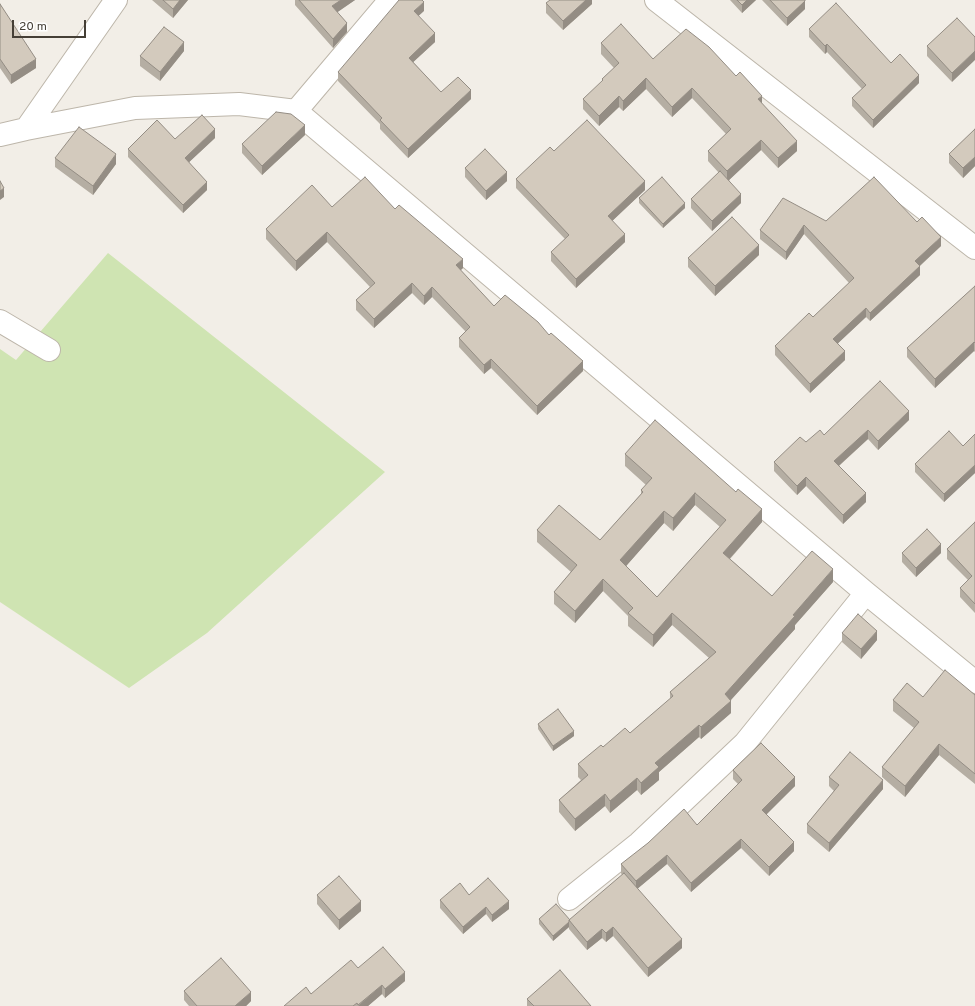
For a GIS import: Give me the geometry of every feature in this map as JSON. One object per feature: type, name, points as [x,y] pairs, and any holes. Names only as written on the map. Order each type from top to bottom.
[{"type":"street","points":[[26,129],[116,0]]},
{"type":"street","points":[[296,111],[390,0]]},
{"type":"street","points":[[656,0],[975,248]]},
{"type":"street","points":[[0,135],[135,108],[239,104],[296,111],[866,593],[975,682]]},
{"type":"street","points":[[0,321],[49,350]]},
{"type":"street","points":[[569,899],[639,843],[745,743],[866,593]]},
{"type":"green space","points":[[108,253],[385,472],[207,633],[129,688],[0,602],[0,349],[16,360]]},
{"type":"building","points":[[163,0],[180,0],[173,9]]},
{"type":"building","points":[[299,0],[341,0],[332,6],[347,23],[333,39]]},
{"type":"building","points":[[399,0],[422,0],[424,2],[414,11],[435,33],[409,58],[441,92],[458,77],[471,90],[408,149],[380,120],[382,118],[338,72]]},
{"type":"building","points":[[550,0],[586,0],[563,21],[546,3]]},
{"type":"building","points":[[737,0],[747,0],[742,5]]},
{"type":"building","points":[[770,0],[805,0],[805,1],[787,18]]},
{"type":"building","points":[[836,3],[891,63],[900,54],[919,75],[873,120],[852,98],[866,85],[827,44],[825,46],[809,29]]},
{"type":"building","points":[[0,4],[36,59],[11,75],[0,59]]},
{"type":"building","points":[[957,18],[975,37],[975,51],[952,73],[927,46]]},
{"type":"building","points":[[621,24],[653,59],[686,29],[709,47],[736,76],[740,72],[762,96],[758,99],[797,141],[778,158],[761,140],[727,171],[708,151],[731,129],[692,88],[672,107],[646,78],[623,101],[619,96],[599,116],[583,99],[619,63],[601,43]]},
{"type":"building","points":[[164,27],[184,42],[160,72],[140,56]]},
{"type":"building","points":[[276,112],[291,114],[305,125],[262,166],[242,144]]},
{"type":"building","points":[[202,115],[215,129],[185,158],[207,182],[183,205],[128,149],[157,120],[175,139]]},
{"type":"building","points":[[587,120],[645,181],[608,216],[625,234],[576,279],[551,252],[569,235],[516,179],[550,147],[554,151]]},
{"type":"building","points":[[79,127],[116,154],[93,186],[55,158]]},
{"type":"building","points":[[975,129],[975,157],[963,168],[949,154]]},
{"type":"building","points":[[485,149],[507,172],[486,191],[465,168]]},
{"type":"building","points":[[720,171],[741,194],[712,221],[691,199]]},
{"type":"building","points":[[365,177],[395,209],[399,205],[463,259],[456,265],[494,306],[505,295],[538,322],[549,335],[551,333],[583,361],[537,406],[491,359],[484,365],[459,338],[470,327],[432,287],[424,296],[412,283],[374,319],[356,300],[375,283],[327,232],[296,261],[266,229],[312,185],[332,207]]},
{"type":"building","points":[[662,177],[685,203],[663,224],[639,198]]},
{"type":"building","points":[[874,177],[917,222],[922,217],[941,237],[915,261],[920,266],[870,313],[866,308],[833,339],[845,351],[810,384],[775,346],[809,313],[813,317],[854,278],[804,225],[786,252],[760,230],[783,198],[826,221]]},
{"type":"building","points":[[0,181],[4,188],[0,191]]},
{"type":"building","points":[[732,217],[759,245],[715,286],[688,258]]},
{"type":"building","points":[[975,286],[975,343],[974,342],[935,379],[907,348]]},
{"type":"building","points":[[880,381],[909,411],[878,441],[868,430],[834,461],[866,493],[843,515],[806,477],[797,486],[774,462],[800,437],[806,442],[820,430],[824,435]]},
{"type":"building","points":[[655,420],[736,492],[738,489],[762,509],[723,553],[772,596],[812,551],[833,569],[793,615],[795,616],[725,694],[731,701],[701,727],[699,725],[655,763],[659,767],[641,783],[637,778],[610,801],[605,794],[575,819],[559,800],[588,775],[578,764],[601,745],[603,747],[625,728],[630,733],[673,696],[670,692],[716,652],[672,613],[653,635],[628,613],[633,608],[603,579],[575,611],[554,592],[577,565],[537,530],[559,505],[600,540],[643,492],[641,490],[652,478],[625,454]],"holes":[[[695,493],[726,520],[657,597],[620,560],[664,511],[673,518]]]},
{"type":"building","points":[[949,431],[963,446],[975,434],[975,465],[944,494],[915,464]]},
{"type":"building","points":[[975,522],[975,604],[960,588],[972,576],[947,549]]},
{"type":"building","points":[[927,529],[941,544],[916,568],[902,553]]},
{"type":"building","points":[[858,614],[877,631],[861,649],[842,633]]},
{"type":"building","points":[[945,670],[975,695],[975,774],[939,744],[905,786],[882,767],[919,722],[893,700],[907,683],[923,697]]},
{"type":"building","points":[[558,709],[574,731],[553,746],[538,724]]},
{"type":"building","points":[[761,743],[795,777],[762,810],[794,842],[769,867],[741,839],[691,883],[667,855],[636,881],[621,864],[648,843],[684,809],[697,825],[742,780],[733,770]]},
{"type":"building","points":[[850,752],[883,780],[829,843],[807,824],[839,785],[829,777]]},
{"type":"building","points":[[624,873],[682,939],[648,968],[613,927],[606,933],[602,929],[587,942],[569,920]]},
{"type":"building","points":[[339,876],[361,901],[339,920],[317,895]]},
{"type":"building","points":[[488,878],[509,901],[492,915],[486,907],[463,927],[440,900],[460,883],[469,895]]},
{"type":"building","points":[[556,904],[570,920],[553,936],[539,919]]},
{"type":"building","points":[[383,947],[405,972],[385,989],[382,985],[358,1005],[357,1003],[353,1006],[284,1006],[306,987],[311,994],[351,960],[358,968]]},
{"type":"building","points":[[221,958],[251,992],[235,1006],[197,1006],[184,991]]},
{"type":"building","points":[[560,970],[591,1006],[534,1006],[527,999]]}]
